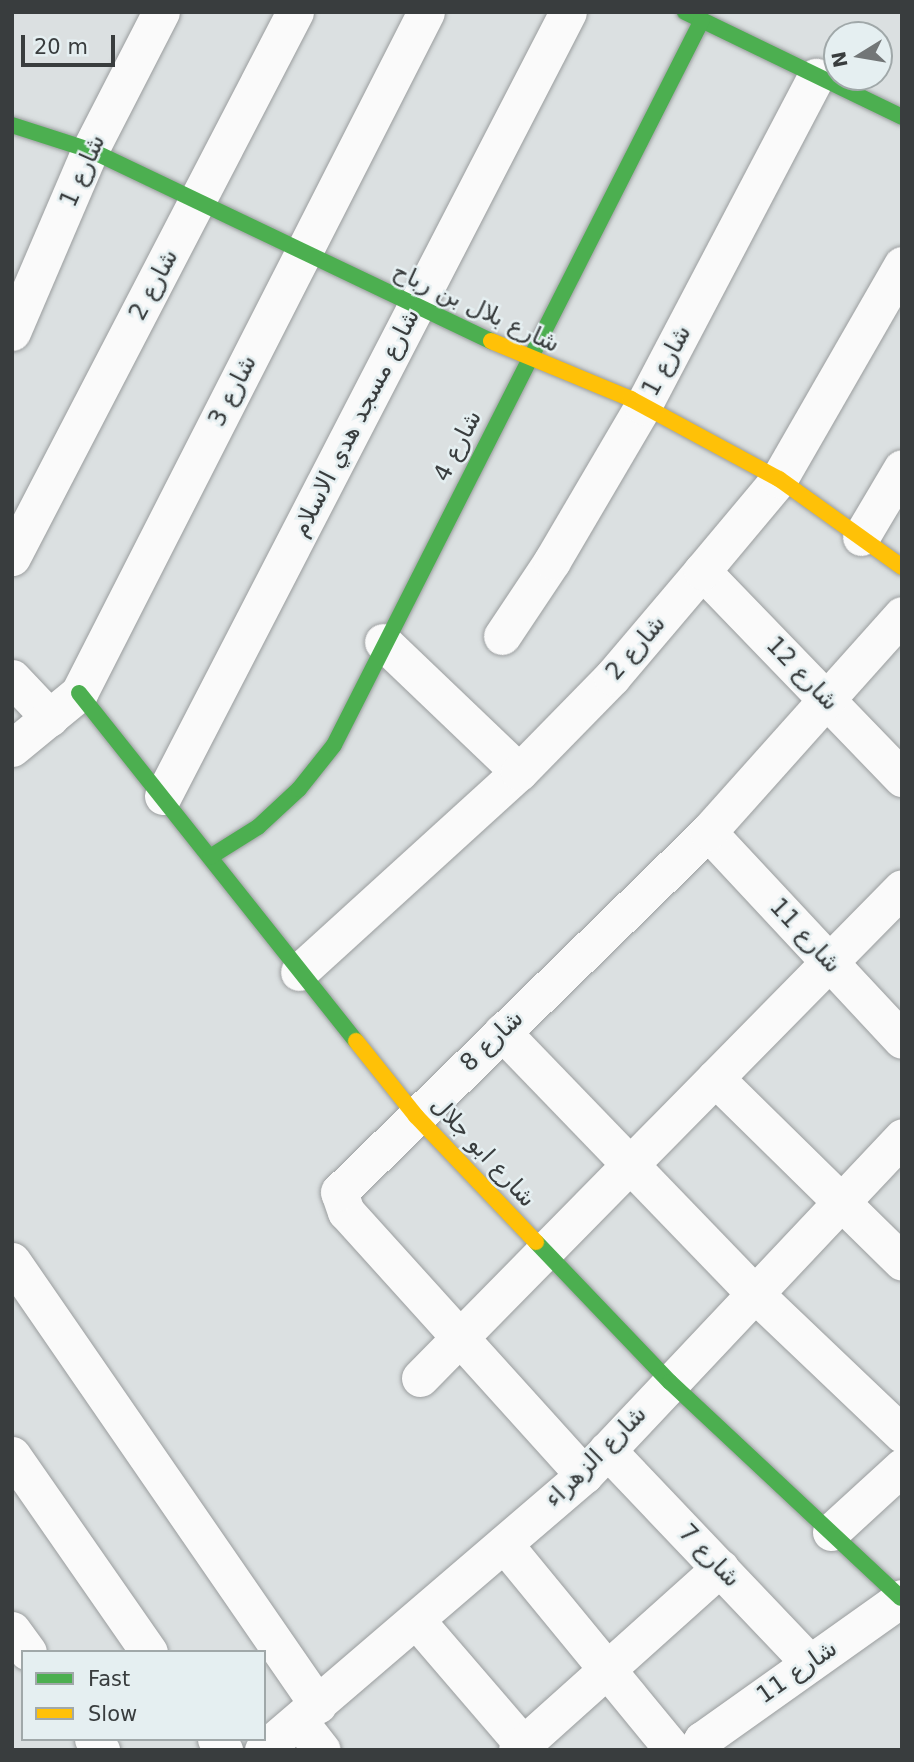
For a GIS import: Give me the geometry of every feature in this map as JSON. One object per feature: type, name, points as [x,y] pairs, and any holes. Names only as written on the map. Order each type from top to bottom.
[{"type":"street","name":"شارع 1","points":[[12,332],[90,150],[161,12]]},
{"type":"street","name":"شارع 2","points":[[12,556],[295,12]]},
{"type":"street","name":"شارع 3","points":[[12,748],[79,693],[426,12]]},
{"type":"street","name":"شارع مسجد هدي الاسلام","points":[[163,796],[568,12]]},
{"type":"street","points":[[685,12],[902,117]]},
{"type":"street","name":"شارع 4","points":[[210,857],[258,827],[299,789],[334,745],[383,642],[702,20]]},
{"type":"street","name":"شارع 1","points":[[502,636],[552,561],[643,406],[816,77]]},
{"type":"street","name":"شارع بلال بن رباح","points":[[12,125],[90,150],[528,359],[643,406],[779,479],[902,568]]},
{"type":"street","name":"شارع 2","points":[[299,972],[519,772],[612,677],[779,479],[902,265]]},
{"type":"street","points":[[861,537],[902,468]]},
{"type":"street","name":"شارع 12","points":[[702,571],[902,778]]},
{"type":"street","name":"شارع 8","points":[[595,1462],[459,1338],[339,1203],[346,1184],[708,832],[902,615]]},
{"type":"street","points":[[383,642],[519,772]]},
{"type":"street","points":[[12,678],[50,718]]},
{"type":"street","name":"شارع ابو جلال","points":[[79,693],[416,1116],[670,1382],[902,1598]]},
{"type":"street","name":"شارع 11","points":[[708,832],[902,1040]]},
{"type":"street","points":[[420,1378],[902,888]]},
{"type":"street","points":[[502,1032],[753,1292],[902,1434]]},
{"type":"street","points":[[715,1078],[838,1202],[902,1262]]},
{"type":"street","name":"شارع الزهراء","points":[[263,1750],[504,1544],[595,1462],[838,1202],[902,1138]]},
{"type":"street","points":[[12,1261],[309,1713],[322,1750]]},
{"type":"street","points":[[12,1455],[148,1650]]},
{"type":"street","name":"شارع 7","points":[[595,1462],[720,1568],[810,1663]]},
{"type":"street","points":[[831,1532],[902,1467]]},
{"type":"street","points":[[504,1544],[673,1750]]},
{"type":"street","points":[[416,1620],[523,1748],[720,1568]]},
{"type":"street","name":"شارع 11","points":[[696,1750],[702,1740],[902,1598]]},
{"type":"street","points":[[12,1630],[27,1650]]},
{"type":"traffic: fast","points":[[685,12],[902,117]]},
{"type":"traffic: fast","points":[[210,857],[258,827],[299,789],[334,745],[702,20]]},
{"type":"traffic: fast","points":[[12,125],[90,150],[491,341]]},
{"type":"traffic: fast","points":[[79,693],[356,1041]]},
{"type":"traffic: fast","points":[[536,1242],[670,1382],[901,1598]]},
{"type":"traffic: slow","points":[[491,341],[631,399],[779,479],[902,567]]},
{"type":"traffic: slow","points":[[356,1041],[416,1116],[536,1242]]}]
